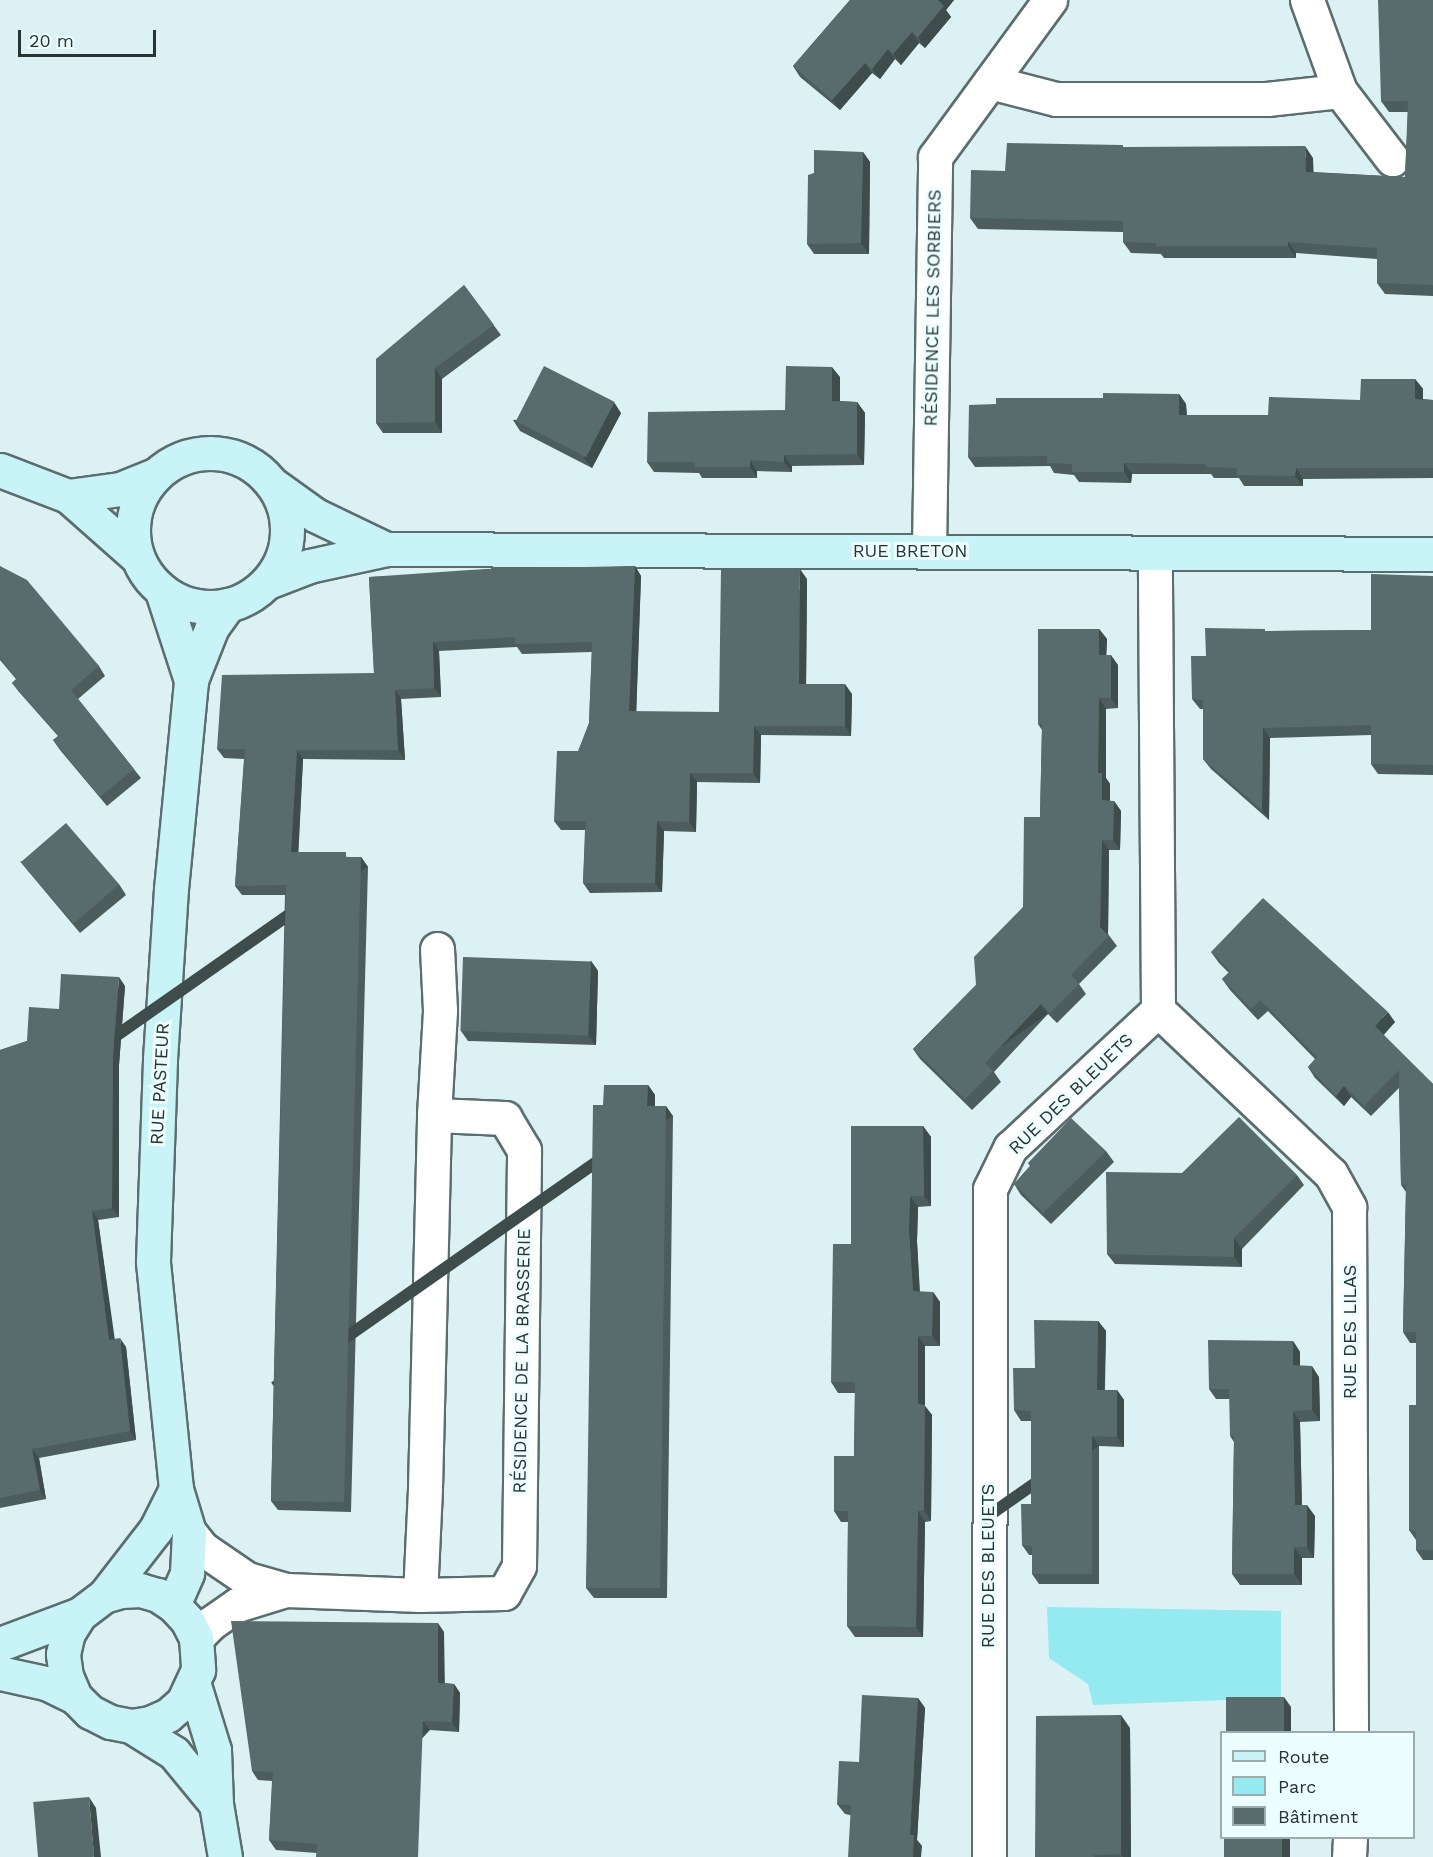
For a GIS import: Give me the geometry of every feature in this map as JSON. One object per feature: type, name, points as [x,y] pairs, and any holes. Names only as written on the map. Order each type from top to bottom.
[{"type":"main road","points":[[0,470],[68,496],[137,557],[151,581],[182,603],[205,607],[228,605],[250,596],[268,582],[281,560],[288,536],[286,510],[275,486],[256,467],[231,455],[204,452],[177,459],[155,475],[120,489],[68,496]]},
{"type":"main road","points":[[137,557],[132,528],[138,500],[155,475]]},
{"type":"main road","name":"RUE BRETON","points":[[275,486],[315,514],[386,549]]},
{"type":"main road","name":"RUE BRETON","points":[[268,582],[309,566],[386,549],[1433,554]]},
{"type":"main road","name":"RUE PASTEUR","points":[[162,591],[191,680]]},
{"type":"main road","name":"RUE PASTEUR","points":[[173,1605],[187,1573],[189,1532],[176,1489],[153,1261],[160,1059],[171,900],[191,680],[212,627],[228,605]]},
{"type":"main road","points":[[75,1697],[66,1676],[63,1654],[68,1633],[156,1529],[176,1489]]},
{"type":"main road","points":[[0,1644],[122,1591],[140,1590],[158,1595],[173,1605],[188,1620],[196,1638],[198,1670],[194,1685],[183,1702],[168,1715],[150,1723],[131,1726],[110,1722],[90,1712],[75,1697],[46,1683],[0,1673]]},
{"type":"main road","points":[[194,1685],[214,1750],[216,1804],[225,1857]]},
{"type":"main road","points":[[131,1726],[174,1753],[216,1804]]},
{"type":"street","name":"RÉSIDENCE LES SORBIERS","points":[[929,551],[935,157],[1050,0]]},
{"type":"street","points":[[1307,0],[1340,91],[1392,159]]},
{"type":"street","points":[[990,82],[1056,99],[1267,99],[1340,91]]},
{"type":"street","points":[[1155,553],[1158,1010]]},
{"type":"street","points":[[420,1595],[425,1488],[434,1115],[440,1010],[437,949]]},
{"type":"street","name":"RUE DES LILAS","points":[[1158,1010],[1331,1174],[1349,1207],[1351,1731]]},
{"type":"street","name":"RUE DES BLEUETS","points":[[989,1857],[990,1189],[1010,1148],[1158,1010]]},
{"type":"street","name":"RÉSIDENCE DE LA BRASSERIE","points":[[196,1638],[211,1623],[237,1605],[286,1590],[420,1595],[504,1593],[519,1566],[524,1150],[505,1118],[434,1115]]},
{"type":"street","points":[[189,1532],[203,1549],[247,1579],[286,1590]]},
{"type":"street","points":[[1349,1857],[1350,1839]]},
{"type":"green space","points":[[1047,1607],[1281,1611],[1281,1698],[1093,1705],[1088,1684],[1049,1658]]},
{"type":"building","points":[[850,0],[938,0],[944,6],[918,37],[912,32],[893,54],[888,49],[872,69],[865,63],[832,100],[793,66]]},
{"type":"building","points":[[1378,0],[1433,0],[1433,285],[1377,283],[1377,248],[1288,242],[1288,246],[1156,246],[1156,243],[1123,242],[1123,221],[970,218],[971,170],[1005,171],[1007,143],[1123,145],[1123,147],[1305,146],[1306,172],[1405,177],[1408,101],[1381,101]]},
{"type":"building","points":[[814,150],[863,152],[861,243],[807,244],[808,175],[814,173]]},
{"type":"building","points":[[464,285],[494,325],[435,368],[435,422],[376,423],[376,359]]},
{"type":"building","points":[[544,366],[614,402],[586,457],[516,421]]},
{"type":"building","points":[[786,366],[832,367],[832,401],[857,402],[857,454],[784,455],[784,462],[750,460],[750,467],[695,467],[695,462],[647,462],[648,412],[785,410]]},
{"type":"building","points":[[1361,379],[1415,379],[1415,399],[1433,400],[1433,468],[1296,468],[1295,476],[1237,475],[1237,468],[1206,467],[1206,464],[1124,463],[1124,472],[1072,472],[1072,464],[1047,463],[1047,456],[968,457],[969,405],[996,404],[996,398],[1103,398],[1103,393],[1179,394],[1179,415],[1268,415],[1269,397],[1360,400]]},
{"type":"building","points":[[0,566],[27,580],[99,666],[71,690],[134,769],[100,797],[53,740],[59,736],[12,683],[17,679],[0,658]]},
{"type":"building","points":[[635,566],[629,711],[719,712],[721,568],[800,569],[799,684],[845,684],[845,726],[754,726],[753,773],[690,773],[689,822],[657,821],[655,883],[583,883],[586,821],[554,821],[557,751],[578,751],[589,723],[592,642],[515,644],[515,637],[433,642],[434,688],[395,690],[398,750],[297,750],[291,852],[346,852],[346,857],[361,857],[344,1502],[271,1501],[286,885],[235,886],[245,749],[217,749],[222,675],[374,673],[369,577],[485,569]]},
{"type":"building","points":[[1371,574],[1433,576],[1433,765],[1371,764],[1371,725],[1263,728],[1262,810],[1203,759],[1203,700],[1192,699],[1191,656],[1206,656],[1205,628],[1265,629],[1265,631],[1371,630]]},
{"type":"building","points":[[1038,629],[1099,629],[1099,655],[1111,655],[1111,698],[1099,698],[1098,773],[1102,773],[1102,800],[1114,801],[1113,840],[1102,840],[1100,927],[1109,936],[1071,975],[1079,984],[1050,1013],[1041,1004],[985,1063],[993,1071],[965,1099],[913,1049],[976,985],[974,957],[1023,907],[1024,817],[1040,817],[1042,724],[1038,724]]},
{"type":"building","points":[[66,823],[119,884],[74,923],[21,862]]},
{"type":"building","points":[[1263,898],[1388,1012],[1375,1026],[1433,1084],[1433,1550],[1416,1550],[1416,1531],[1409,1530],[1409,1405],[1416,1405],[1416,1332],[1403,1332],[1406,1185],[1401,1185],[1399,1070],[1364,1106],[1344,1086],[1336,1096],[1308,1067],[1317,1057],[1260,1000],[1251,1009],[1222,979],[1230,971],[1211,952]]},
{"type":"building","points":[[463,957],[591,961],[588,1035],[460,1031]]},
{"type":"building","points":[[61,974],[119,977],[113,1056],[112,1208],[92,1211],[109,1340],[120,1338],[130,1431],[32,1449],[40,1490],[0,1498],[0,1050],[27,1041],[29,1007],[59,1009]]},
{"type":"building","points":[[604,1085],[648,1085],[647,1106],[666,1106],[660,1588],[586,1588],[593,1105],[603,1105]]},
{"type":"building","points":[[1239,1117],[1297,1175],[1234,1238],[1234,1257],[1107,1254],[1106,1172],[1182,1173]]},
{"type":"building","points":[[1071,1118],[1106,1151],[1043,1213],[1014,1184],[1031,1165],[1028,1163]]},
{"type":"building","points":[[851,1126],[923,1126],[924,1196],[910,1196],[909,1230],[913,1291],[933,1292],[932,1336],[918,1336],[918,1404],[925,1405],[924,1510],[918,1511],[916,1627],[847,1626],[848,1511],[834,1511],[834,1456],[854,1456],[855,1382],[831,1382],[833,1244],[851,1244]]},
{"type":"building","points":[[1034,1320],[1098,1321],[1097,1390],[1117,1390],[1117,1437],[1092,1436],[1092,1574],[1032,1574],[1032,1546],[1022,1545],[1021,1504],[1031,1504],[1031,1411],[1014,1410],[1013,1368],[1035,1368]]},
{"type":"building","points":[[1208,1340],[1293,1341],[1293,1365],[1312,1366],[1312,1410],[1293,1411],[1295,1505],[1307,1505],[1307,1547],[1294,1547],[1294,1574],[1232,1574],[1234,1436],[1230,1436],[1229,1389],[1209,1389]]},
{"type":"building","points":[[231,1621],[438,1623],[438,1683],[454,1684],[452,1722],[423,1721],[418,1857],[316,1857],[317,1844],[269,1840],[273,1772],[252,1771]]},
{"type":"building","points":[[862,1695],[918,1698],[910,1835],[914,1835],[913,1857],[848,1857],[851,1805],[837,1804],[839,1761],[859,1762]]},
{"type":"building","points":[[1226,1697],[1284,1697],[1284,1731],[1226,1731]]},
{"type":"building","points":[[1121,1715],[1121,1854],[1094,1855],[1094,1857],[1035,1857],[1036,1716]]},
{"type":"building","points":[[89,1797],[94,1857],[38,1857],[33,1802]]},
{"type":"building","points":[[1224,1839],[1282,1839],[1282,1857],[1224,1857]]}]
